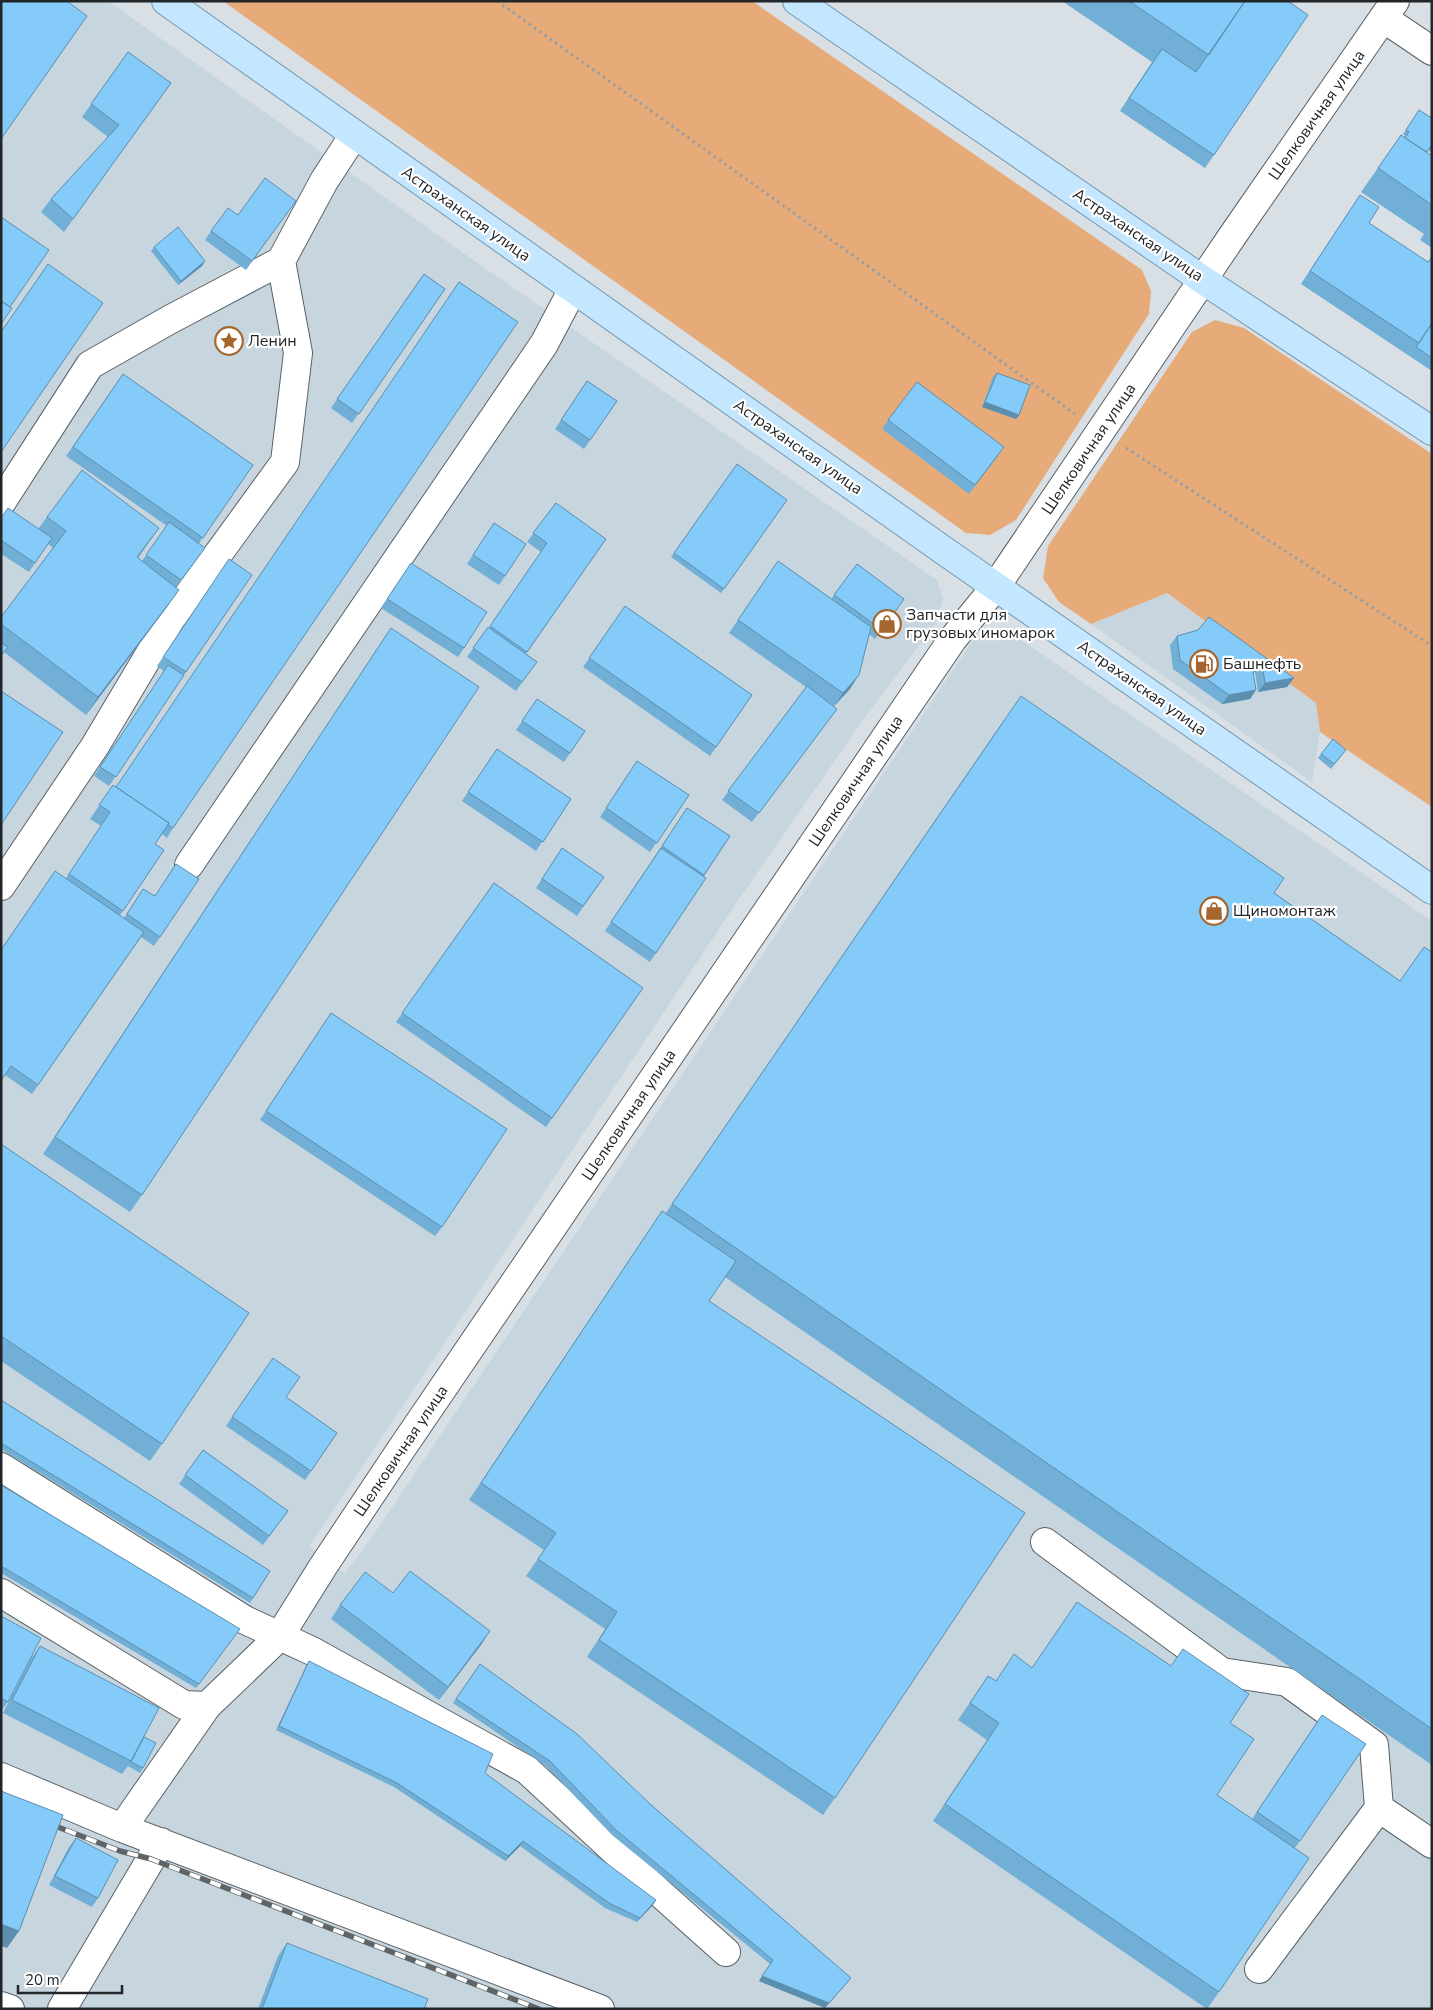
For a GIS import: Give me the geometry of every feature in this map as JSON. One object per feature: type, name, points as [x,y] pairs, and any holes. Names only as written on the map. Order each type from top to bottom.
[{"type":"main road","name":"Астраханская улица","points":[[166,1],[573,289],[1432,890]]},
{"type":"main road","name":"Астраханская улица","points":[[797,1],[1203,280],[1432,432]]},
{"type":"street","points":[[1389,10],[1432,51]]},
{"type":"street","name":"Шелковичная улица","points":[[122,1828],[131,1812],[207,1706],[279,1637],[324,1565],[946,648],[996,586],[1389,10]]},
{"type":"street","points":[[1,503],[90,366],[171,319],[281,261],[324,181],[354,135]]},
{"type":"street","points":[[1,886],[95,746],[170,620],[285,462],[298,353],[281,261]]},
{"type":"street","points":[[189,865],[544,344],[573,289]]},
{"type":"street","points":[[1,1467],[245,1620],[312,1651],[526,1770],[660,1894],[726,1952]]},
{"type":"street","points":[[1045,1542],[1222,1672],[1287,1682],[1374,1745],[1379,1808],[1259,1969]]},
{"type":"street","points":[[1,1593],[184,1705],[207,1706]]},
{"type":"street","points":[[1,1777],[122,1828],[600,2009]]},
{"type":"street","points":[[1379,1808],[1432,1844]]},
{"type":"street","points":[[62,2009],[161,1842]]},
{"type":"street","points":[[1,2006],[10,2009]]},
{"type":"path","points":[[497,1],[1100,432],[1432,646]]},
{"type":"shaded area","points":[[1,1],[108,1],[469,257],[937,580],[943,599],[937,621],[856,730],[733,908],[309,1547],[345,1573],[381,1524],[973,640],[988,632],[1008,631],[1432,921],[1432,2009],[1,2009]]},
{"type":"shaded area","points":[[223,1],[752,1],[1142,270],[1151,291],[1149,314],[1016,520],[990,535],[966,533]]},
{"type":"shaded area","points":[[1215,320],[1244,328],[1432,454],[1432,807],[1320,732],[1316,703],[1167,593],[1091,624],[1059,602],[1043,578],[1048,546],[1192,332]]},
{"type":"shaded area","name":"Башнефть","points":[[1166,593],[1316,703],[1320,732],[1312,782],[1091,624]]},
{"type":"building","points":[[1,1],[67,1],[87,16],[1,139]]},
{"type":"building","points":[[1129,1],[1245,1],[1209,55]]},
{"type":"building","points":[[1245,1],[1288,1],[1308,15],[1214,155],[1129,98],[1162,49],[1196,72]]},
{"type":"building","points":[[128,52],[171,83],[73,219],[51,199],[119,125],[91,104]]},
{"type":"building","points":[[1419,110],[1432,118],[1432,146],[1427,152],[1405,138],[1409,132],[1406,130]]},
{"type":"building","points":[[1401,135],[1432,156],[1432,205],[1378,168]]},
{"type":"building","points":[[265,178],[296,201],[252,261],[211,231],[228,208],[238,215]]},
{"type":"building","points":[[1360,195],[1379,207],[1369,223],[1428,262],[1432,257],[1432,323],[1419,343],[1310,271]]},
{"type":"building","points":[[1,217],[49,250],[10,307],[1,301]]},
{"type":"building","points":[[178,227],[205,261],[181,281],[154,247]]},
{"type":"building","points":[[48,264],[103,303],[1,452],[1,332]]},
{"type":"building","points":[[424,274],[445,289],[359,414],[337,399]]},
{"type":"building","points":[[459,282],[518,322],[173,828],[168,825],[169,823],[116,787]]},
{"type":"building","points":[[1,301],[12,308],[1,324]]},
{"type":"building","points":[[1432,323],[1432,358],[1416,347]]},
{"type":"building","points":[[997,373],[1030,385],[1019,415],[985,402]]},
{"type":"building","points":[[123,374],[253,465],[203,538],[73,447]]},
{"type":"building","points":[[587,381],[617,401],[590,440],[561,420]]},
{"type":"building","points":[[917,382],[1004,447],[975,485],[888,420]]},
{"type":"building","points":[[737,464],[787,500],[724,589],[674,553]]},
{"type":"building","points":[[82,470],[159,528],[137,557],[179,590],[98,697],[1,624],[1,617],[66,531],[47,517]]},
{"type":"building","points":[[556,503],[606,539],[527,652],[490,626],[547,543],[533,533]]},
{"type":"building","points":[[8,508],[52,538],[35,563],[1,540],[1,518]]},
{"type":"building","points":[[169,522],[205,548],[181,580],[146,555]]},
{"type":"building","points":[[494,523],[526,544],[505,576],[473,555]]},
{"type":"building","points":[[229,559],[252,575],[186,672],[163,657]]},
{"type":"building","points":[[778,561],[871,627],[859,675],[843,693],[738,620]]},
{"type":"building","points":[[411,563],[487,612],[464,648],[387,599]]},
{"type":"building","points":[[857,564],[904,599],[882,630],[834,595]]},
{"type":"building","points":[[625,606],[752,695],[716,747],[589,658]]},
{"type":"building","points":[[1209,617],[1294,678],[1265,683],[1262,663],[1252,666],[1256,690],[1229,695],[1180,660],[1177,636],[1198,630]]},
{"type":"building","points":[[488,627],[537,662],[522,682],[473,648]]},
{"type":"building","points":[[391,628],[479,687],[142,1195],[55,1137]]},
{"type":"building","points":[[1,643],[8,647],[1,656]]},
{"type":"building","points":[[168,665],[184,675],[116,777],[100,767]]},
{"type":"building","points":[[807,686],[837,709],[759,813],[728,791]]},
{"type":"building","points":[[1,691],[63,732],[1,825]]},
{"type":"building","points":[[1021,696],[1284,878],[1274,893],[1400,981],[1424,947],[1432,952],[1432,1729],[672,1204]]},
{"type":"building","points":[[537,699],[585,731],[570,753],[522,721]]},
{"type":"building","points":[[1333,739],[1346,750],[1334,764],[1321,754]]},
{"type":"building","points":[[497,749],[571,799],[543,842],[468,792]]},
{"type":"building","points":[[637,761],[689,795],[657,843],[606,808]]},
{"type":"building","points":[[113,785],[169,823],[155,844],[164,850],[123,911],[69,874],[110,812],[99,805]]},
{"type":"building","points":[[687,808],[730,836],[704,875],[662,846]]},
{"type":"building","points":[[562,848],[604,877],[583,906],[542,879]]},
{"type":"building","points":[[661,848],[706,878],[656,953],[611,922]]},
{"type":"building","points":[[176,864],[199,879],[160,937],[127,914],[143,889],[155,896]]},
{"type":"building","points":[[55,871],[144,932],[38,1085],[11,1066],[1,1081],[1,950]]},
{"type":"building","points":[[494,883],[643,988],[552,1118],[402,1013]]},
{"type":"building","points":[[331,1013],[507,1129],[442,1227],[266,1111]]},
{"type":"building","points":[[1,1144],[249,1313],[162,1444],[1,1336]]},
{"type":"building","points":[[662,1211],[736,1261],[709,1301],[1025,1513],[835,1798],[599,1640],[617,1612],[538,1559],[556,1533],[481,1483]]},
{"type":"building","points":[[273,1358],[300,1377],[286,1397],[337,1433],[311,1471],[232,1417]]},
{"type":"building","points":[[1,1400],[270,1571],[253,1598],[1,1443]]},
{"type":"building","points":[[203,1450],[288,1511],[269,1536],[185,1475]]},
{"type":"building","points":[[1,1485],[240,1629],[199,1684],[1,1566]]},
{"type":"building","points":[[410,1571],[490,1631],[448,1687],[340,1605],[365,1572],[393,1593]]},
{"type":"building","points":[[1077,1602],[1171,1666],[1183,1649],[1249,1694],[1230,1723],[1254,1739],[1217,1795],[1309,1858],[1219,1992],[945,1804],[999,1723],[970,1703],[988,1676],[996,1681],[1014,1654],[1032,1668]]},
{"type":"building","points":[[1,1616],[41,1638],[8,1702],[1,1698]]},
{"type":"building","points":[[40,1646],[159,1708],[131,1761],[12,1700]]},
{"type":"building","points":[[309,1661],[493,1754],[485,1773],[656,1900],[640,1918],[609,1903],[523,1841],[508,1856],[397,1783],[279,1726]]},
{"type":"building","points":[[480,1664],[577,1734],[650,1804],[851,1978],[829,2003],[762,1976],[773,1960],[616,1830],[550,1761],[456,1699]]},
{"type":"building","points":[[1322,1715],[1366,1744],[1300,1841],[1257,1812]]},
{"type":"building","points":[[144,1737],[156,1743],[143,1768],[131,1762]]},
{"type":"building","points":[[1,1791],[63,1815],[19,1931],[1,1924]]},
{"type":"building","points":[[76,1838],[118,1860],[98,1898],[55,1876]]},
{"type":"building","points":[[287,1943],[428,1999],[424,2009],[262,2009]]},
{"type":"railway","points":[[45,1822],[120,1851],[151,1859],[539,2009]]},
{"type":"place","name":"Ленин","points":[[229,341]]},
{"type":"place","name":"Запчасти для грузовых иномарок","points":[[887,624]]},
{"type":"place","name":"Башнефть","points":[[1204,664]]},
{"type":"place","name":"Щиномонтаж","points":[[1214,911]]}]
